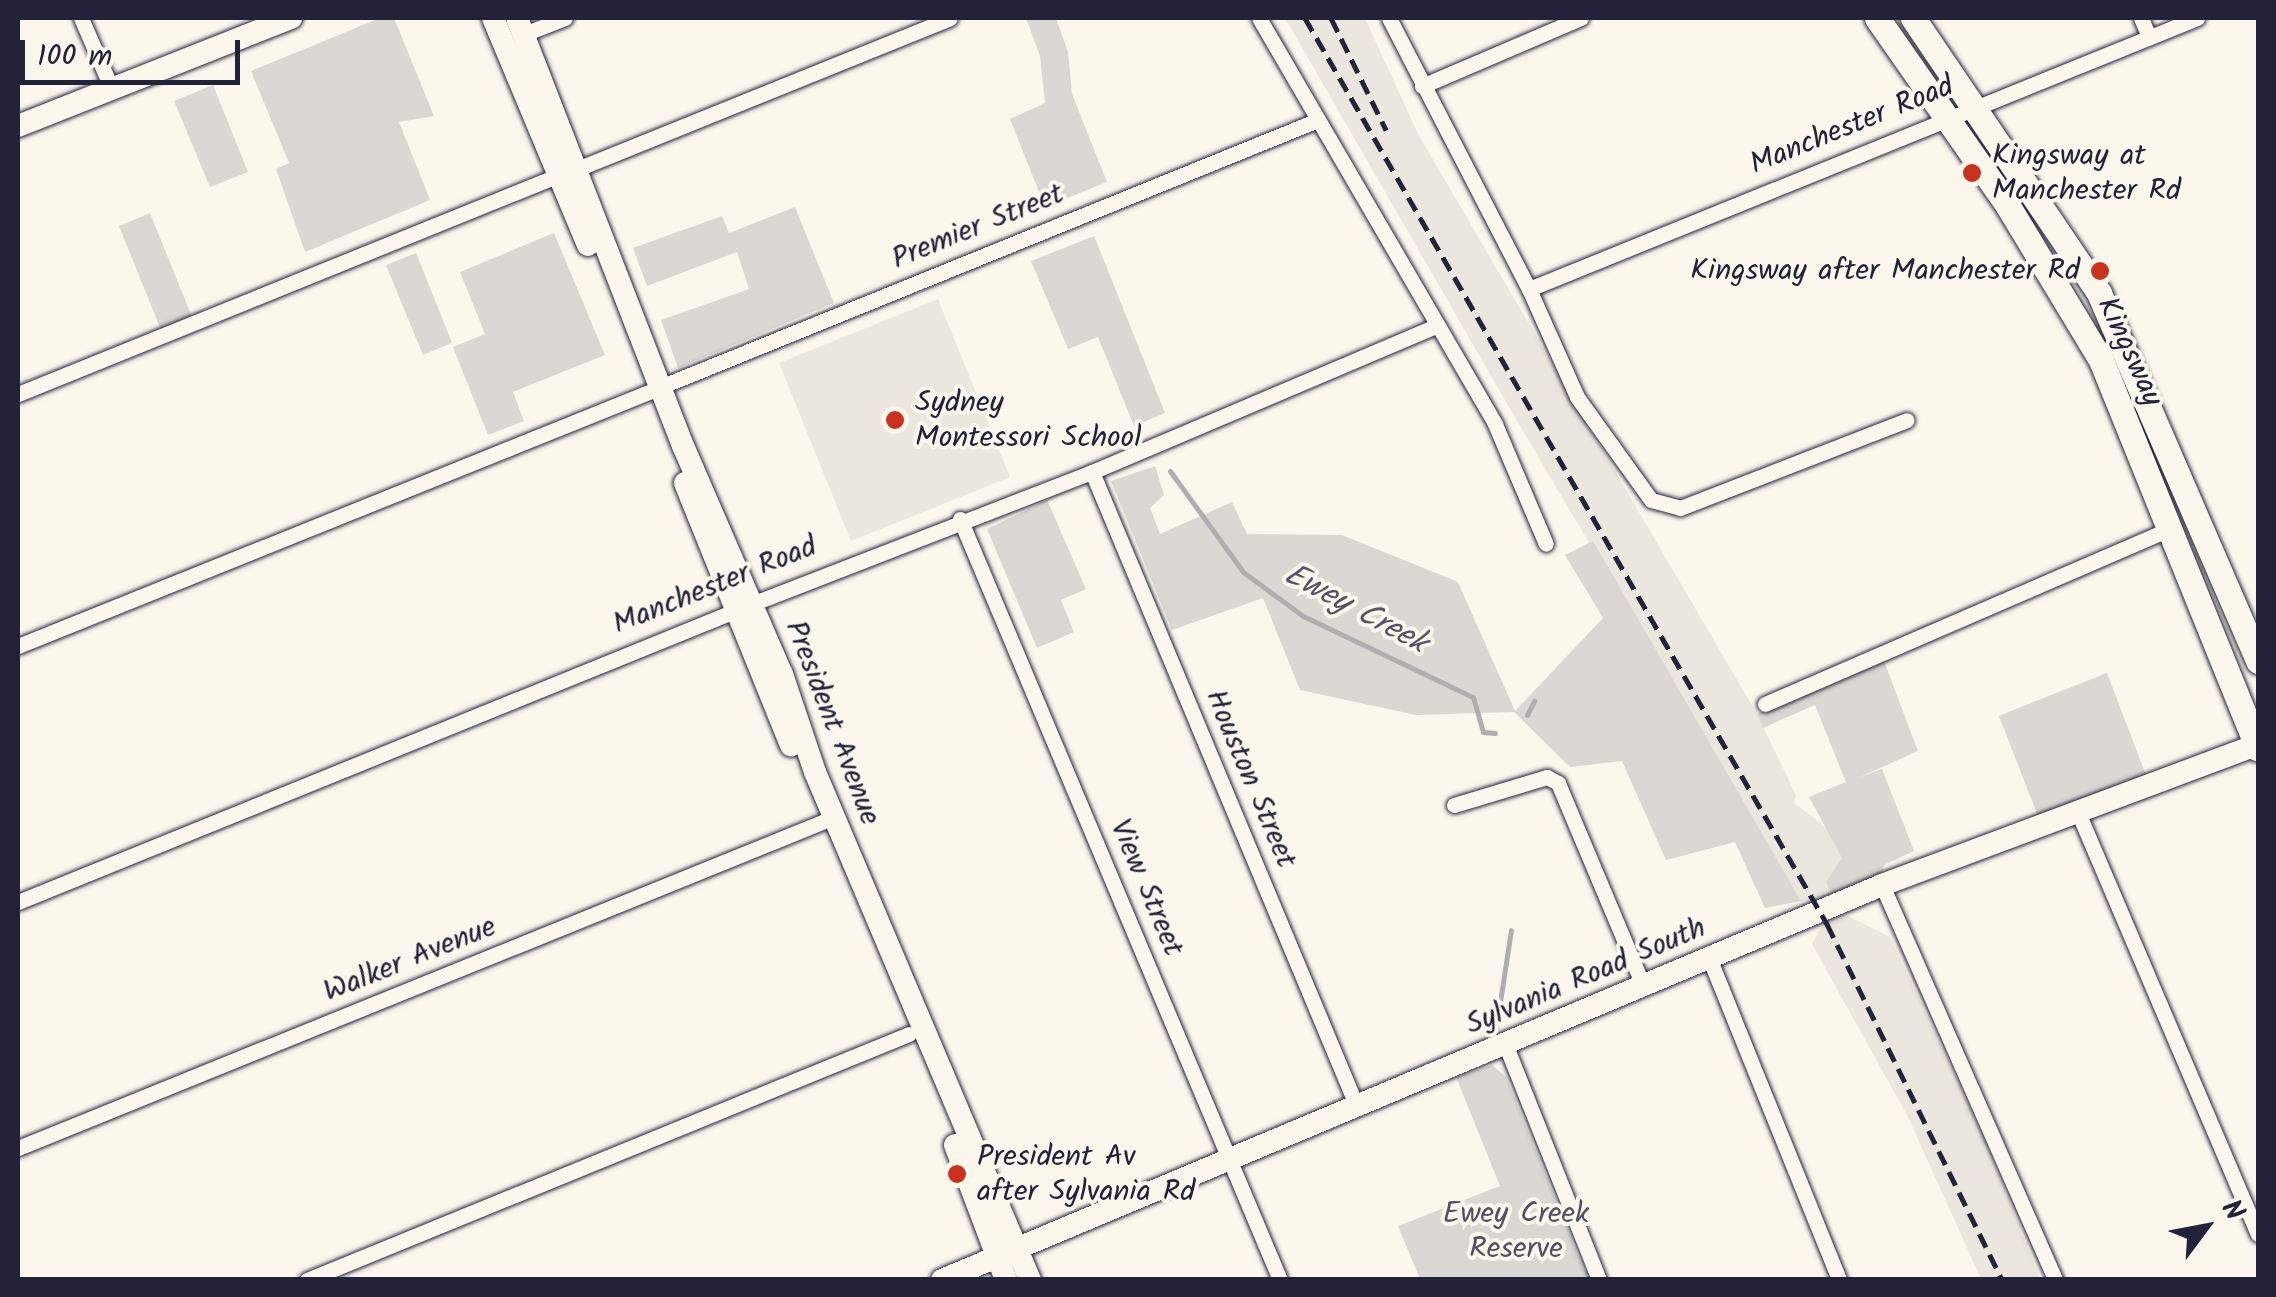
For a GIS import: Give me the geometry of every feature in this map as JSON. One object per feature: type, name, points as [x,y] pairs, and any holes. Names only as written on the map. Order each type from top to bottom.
[{"type":"main road","points":[[18,126],[290,18]]},
{"type":"main road","name":"President Avenue","points":[[493,18],[568,172]]},
{"type":"main road","name":"Kingsway","points":[[1878,18],[2066,295],[2100,360],[2258,746]]},
{"type":"main road","name":"Kingsway","points":[[1914,18],[2098,293],[2258,660]]},
{"type":"main road","name":"President Avenue","points":[[521,26],[568,172],[1006,1252],[1006,1280]]},
{"type":"main road","name":"President Avenue","points":[[745,606],[822,822],[909,1034],[1006,1252],[1030,1280]]},
{"type":"main road","name":"Sylvania Road South","points":[[942,1280],[1882,885],[2076,810],[2258,746]]},
{"type":"street","points":[[81,18],[111,88]]},
{"type":"street","points":[[521,26],[565,18]]},
{"type":"street","points":[[18,394],[950,18]]},
{"type":"street","points":[[1259,18],[1495,424],[1546,544]]},
{"type":"street","points":[[1388,18],[1528,289],[1576,396],[1632,479],[1663,508],[1680,508],[1907,420]]},
{"type":"street","points":[[1422,86],[1580,18]]},
{"type":"street","points":[[2142,18],[2149,37]]},
{"type":"street","name":"Manchester Road","points":[[1528,289],[2197,18]]},
{"type":"street","name":"Premier Street","points":[[18,646],[1318,120]]},
{"type":"street","name":"Manchester Road","points":[[18,902],[960,519],[1092,472],[1436,326]]},
{"type":"street","name":"Houston Street","points":[[1092,472],[1357,1107]]},
{"type":"street","name":"View Street","points":[[960,519],[1280,1280]]},
{"type":"street","points":[[1766,704],[2170,529]]},
{"type":"street","points":[[1454,805],[1547,777],[1562,789],[1644,988]]},
{"type":"street","points":[[2076,810],[2258,1234]]},
{"type":"street","name":"Walker Avenue","points":[[18,1148],[822,822]]},
{"type":"street","points":[[1882,885],[2055,1280]]},
{"type":"street","points":[[1710,960],[1839,1280]]},
{"type":"street","points":[[308,1280],[909,1034]]},
{"type":"street","points":[[1506,1046],[1599,1280]]},
{"type":"shaded area","points":[[1285,18],[1365,18],[1418,134],[1757,714],[1796,795],[1794,803],[1831,831],[1865,879],[1834,894],[1844,914],[1890,937],[1985,1140],[2040,1279],[1981,1279],[1908,1117],[1812,944],[1822,926],[1808,900],[1801,901],[1517,421]]},
{"type":"shaded area","name":"Sydney Montessori School","points":[[938,299],[1010,477],[851,541],[779,363]]},
{"type":"green space","points":[[380,18],[394,18],[434,116],[399,122],[430,200],[305,252],[276,169],[289,163],[251,71]]},
{"type":"green space","points":[[1026,18],[1056,18],[1068,52],[1072,94],[1107,182],[1045,207],[1010,119],[1045,103],[1040,56]]},
{"type":"green space","points":[[213,85],[248,172],[210,187],[174,101]]},
{"type":"green space","points":[[795,207],[834,303],[678,368],[661,320],[749,289],[737,252],[647,286],[633,248],[722,216],[729,233]]},
{"type":"green space","points":[[150,213],[194,322],[163,335],[119,226]]},
{"type":"green space","points":[[554,233],[605,355],[513,392],[524,421],[488,435],[453,347],[485,334],[460,272]]},
{"type":"green space","points":[[1094,236],[1165,413],[1134,426],[1098,337],[1068,349],[1031,261]]},
{"type":"green space","points":[[416,253],[452,343],[423,355],[386,265]]},
{"type":"green space","points":[[1155,466],[1164,495],[1150,508],[1160,534],[1232,502],[1247,534],[1342,535],[1458,582],[1515,711],[1603,618],[1565,555],[1593,541],[1801,901],[1765,908],[1735,842],[1666,860],[1622,761],[1570,767],[1514,712],[1416,715],[1300,690],[1263,598],[1172,630],[1111,481]]},
{"type":"green space","points":[[1047,500],[1086,589],[1061,600],[1074,632],[1037,648],[987,529]]},
{"type":"green space","points":[[1884,661],[1918,751],[1858,778],[1882,769],[1914,851],[1884,865],[1879,883],[1835,903],[1826,882],[1842,858],[1809,797],[1846,782],[1815,705],[1763,728],[1757,714]]},
{"type":"green space","points":[[2107,673],[2149,783],[2041,824],[1999,716]]},
{"type":"green space","name":"Ewey Creek Reserve","points":[[1492,1065],[1506,1077],[1584,1270],[1599,1279],[1420,1279],[1398,1226],[1500,1186],[1456,1077]]},
{"type":"waterway","name":"Ewey Creek","points":[[1170,471],[1243,572],[1303,616],[1473,697],[1483,732],[1495,733]]},
{"type":"waterway","points":[[1527,715],[1534,701]]},
{"type":"waterway","name":"Ewey Creek","points":[[1496,1028],[1511,930]]},
{"type":"railway","points":[[1305,18],[1827,924],[2002,1280]]},
{"type":"railway","points":[[1331,18],[1386,130]]},
{"type":"place","name":"Kingsway at Manchester Rd","points":[[1972,173]]},
{"type":"place","name":"Kingsway after Manchester Rd","points":[[2100,271]]},
{"type":"place","name":"Sydney Montessori School","points":[[895,420]]},
{"type":"place","name":"President Av after Sylvania Rd","points":[[957,1174]]}]
